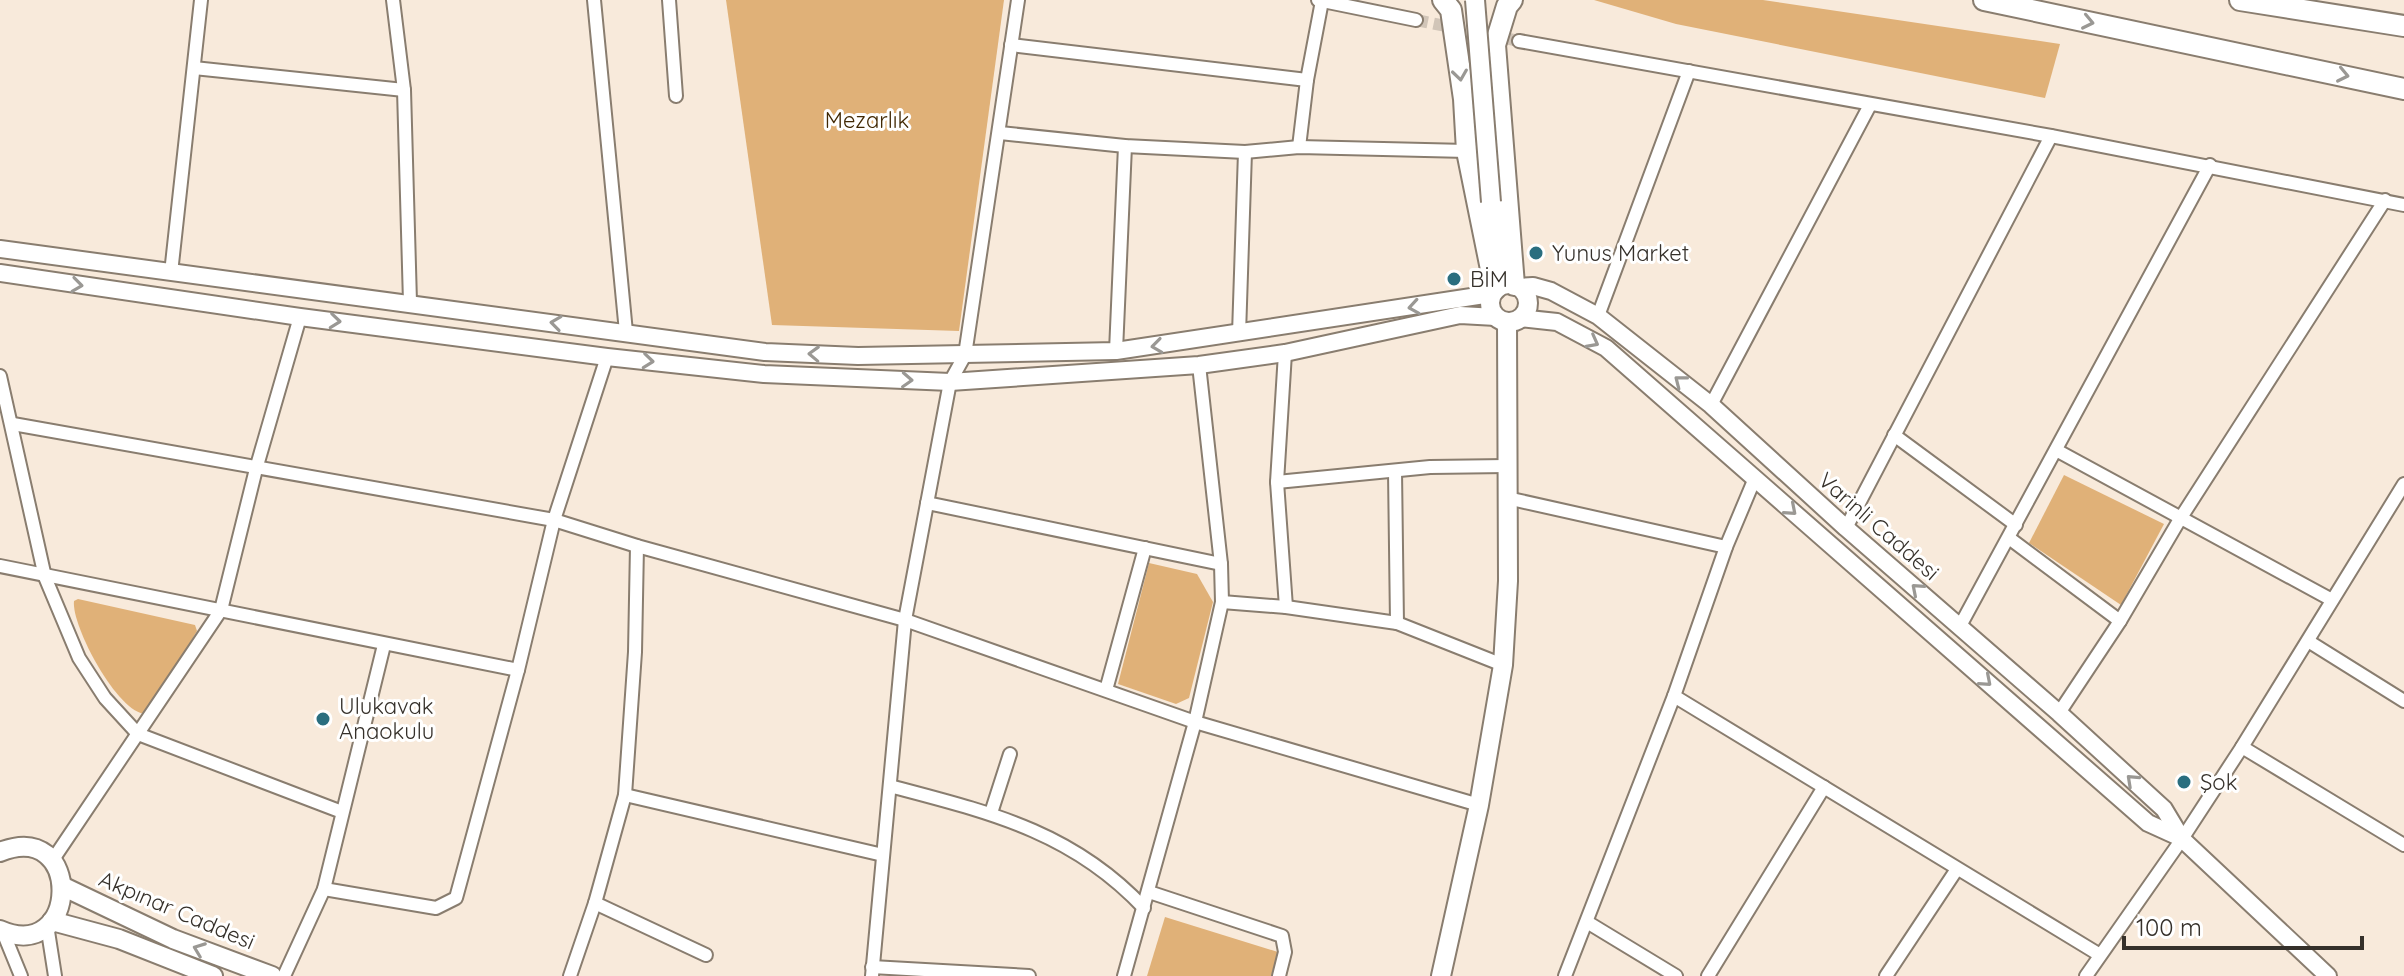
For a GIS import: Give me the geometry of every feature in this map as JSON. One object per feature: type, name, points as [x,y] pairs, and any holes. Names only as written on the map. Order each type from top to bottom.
[{"type":"highway","points":[[1443,0],[1451,10],[1464,99],[1467,151],[1505,288]]},
{"type":"highway","points":[[1505,288],[1495,45],[1507,6],[1512,0]]},
{"type":"highway","points":[[1984,0],[2404,89]]},
{"type":"highway","points":[[2240,0],[2404,26]]},
{"type":"main road","points":[[1475,0],[1491,202],[1505,288],[1490,309],[1508,319]]},
{"type":"main road","points":[[1505,288],[1525,294],[1527,304],[1508,319]]},
{"type":"main road","points":[[1443,975],[1479,805],[1503,665],[1508,581],[1508,319]]},
{"type":"main road","points":[[0,852],[10,847],[25,847],[40,852],[52,861],[64,887],[59,911],[50,923],[26,935],[2,931]]},
{"type":"main road","name":"Akpınar Caddesi","points":[[64,887],[173,939],[272,976]]},
{"type":"main road","points":[[50,923],[119,939],[213,976]]},
{"type":"street","points":[[171,273],[201,0]]},
{"type":"street","points":[[393,0],[404,90],[410,302]]},
{"type":"street","points":[[594,0],[626,332]]},
{"type":"street","points":[[669,0],[676,96]]},
{"type":"street","points":[[1018,0],[965,355],[950,382],[905,620],[872,972],[1029,976]]},
{"type":"street","points":[[1299,147],[1320,0],[1416,20]]},
{"type":"street","points":[[1519,41],[2210,165],[2404,205]]},
{"type":"street","points":[[1011,45],[1307,80]]},
{"type":"street","points":[[194,68],[404,90]]},
{"type":"street","points":[[1598,316],[1689,71]]},
{"type":"street","points":[[1711,405],[1870,105]]},
{"type":"street","points":[[1000,133],[1125,146],[1245,152],[1299,147],[1467,151]]},
{"type":"street","points":[[1846,528],[2051,136]]},
{"type":"street","points":[[1116,351],[1125,146]]},
{"type":"street","points":[[1239,334],[1245,152]]},
{"type":"street","points":[[1960,626],[2210,165]]},
{"type":"street","points":[[2059,713],[2385,200]]},
{"type":"street","name":"Varinli Caddesi","points":[[0,249],[765,352],[858,356],[1116,351],[1239,334],[1505,288],[1533,286],[1551,291],[1598,316],[1711,405],[2164,809],[2182,839],[2328,976]]},
{"type":"street","name":"Varinli Caddesi","points":[[0,273],[300,317],[607,357],[764,374],[950,382],[1199,365],[1285,353],[1460,315],[1557,322],[1606,348],[2148,823],[2182,839]]},
{"type":"street","points":[[52,861],[221,610],[256,469],[300,317]]},
{"type":"street","points":[[1285,353],[1277,482],[1286,607]]},
{"type":"street","points":[[324,889],[436,908],[456,898],[518,670],[554,520],[607,357]]},
{"type":"street","points":[[1124,976],[1195,722],[1222,602],[1221,564],[1199,365]]},
{"type":"street","points":[[0,376],[45,577],[79,658],[105,698],[138,734],[342,812]]},
{"type":"street","points":[[13,424],[554,520],[905,620],[1195,722],[1479,805]]},
{"type":"street","points":[[1894,435],[2016,525]]},
{"type":"street","points":[[2056,450],[2332,600]]},
{"type":"street","points":[[1277,482],[1395,471],[1507,466]]},
{"type":"street","points":[[1395,471],[1397,623]]},
{"type":"street","points":[[1565,976],[1674,696],[1726,547],[1755,478]]},
{"type":"street","points":[[2086,976],[2242,747],[2404,484]]},
{"type":"street","points":[[1507,498],[1726,547]]},
{"type":"street","points":[[927,503],[1221,564]]},
{"type":"street","points":[[2009,538],[2120,621]]},
{"type":"street","points":[[570,976],[595,903],[625,795],[635,652],[637,546]]},
{"type":"street","points":[[1106,690],[1145,548]]},
{"type":"street","points":[[0,566],[518,670]]},
{"type":"street","points":[[1222,602],[1286,607],[1397,623],[1503,665]]},
{"type":"street","points":[[2308,641],[2404,701]]},
{"type":"street","points":[[284,976],[324,889],[384,645]]},
{"type":"street","points":[[1674,696],[2100,955]]},
{"type":"street","points":[[2242,747],[2404,845]]},
{"type":"street","points":[[991,813],[1010,754]]},
{"type":"street","points":[[890,786],[991,813],[1055,839],[1124,887],[1144,908]]},
{"type":"street","points":[[1708,976],[1824,787]]},
{"type":"street","points":[[625,795],[883,855]]},
{"type":"street","points":[[1886,976],[1957,869]]},
{"type":"street","points":[[1149,892],[1282,936],[1285,952],[1279,976]]},
{"type":"street","points":[[595,903],[706,955]]},
{"type":"street","points":[[1587,922],[1676,976]]},
{"type":"street","points":[[50,923],[55,976]]},
{"type":"street","points":[[2,931],[21,976]]},
{"type":"green space","name":"Mezarlık","points":[[726,0],[1004,0],[959,331],[772,325]]},
{"type":"green space","points":[[1594,0],[1763,0],[2060,44],[2045,98],[1676,24]]},
{"type":"green space","points":[[2064,475],[2164,524],[2121,605],[2029,543]]},
{"type":"green space","points":[[1149,563],[1197,574],[1213,602],[1189,698],[1176,704],[1118,684]]},
{"type":"green space","points":[[78,599],[195,625],[197,631],[147,714],[136,711],[123,701],[99,668],[75,613],[74,601]]},
{"type":"green space","points":[[1165,917],[1278,952],[1271,976],[1147,976]]},
{"type":"tunnel","points":[[1416,20],[1519,41]]},
{"type":"place","name":"Yunus Market","points":[[1536,253]]},
{"type":"place","name":"BİM","points":[[1454,279]]},
{"type":"place","name":"Ulukavak Anaokulu","points":[[323,719]]},
{"type":"place","name":"Şok","points":[[2184,782]]}]
